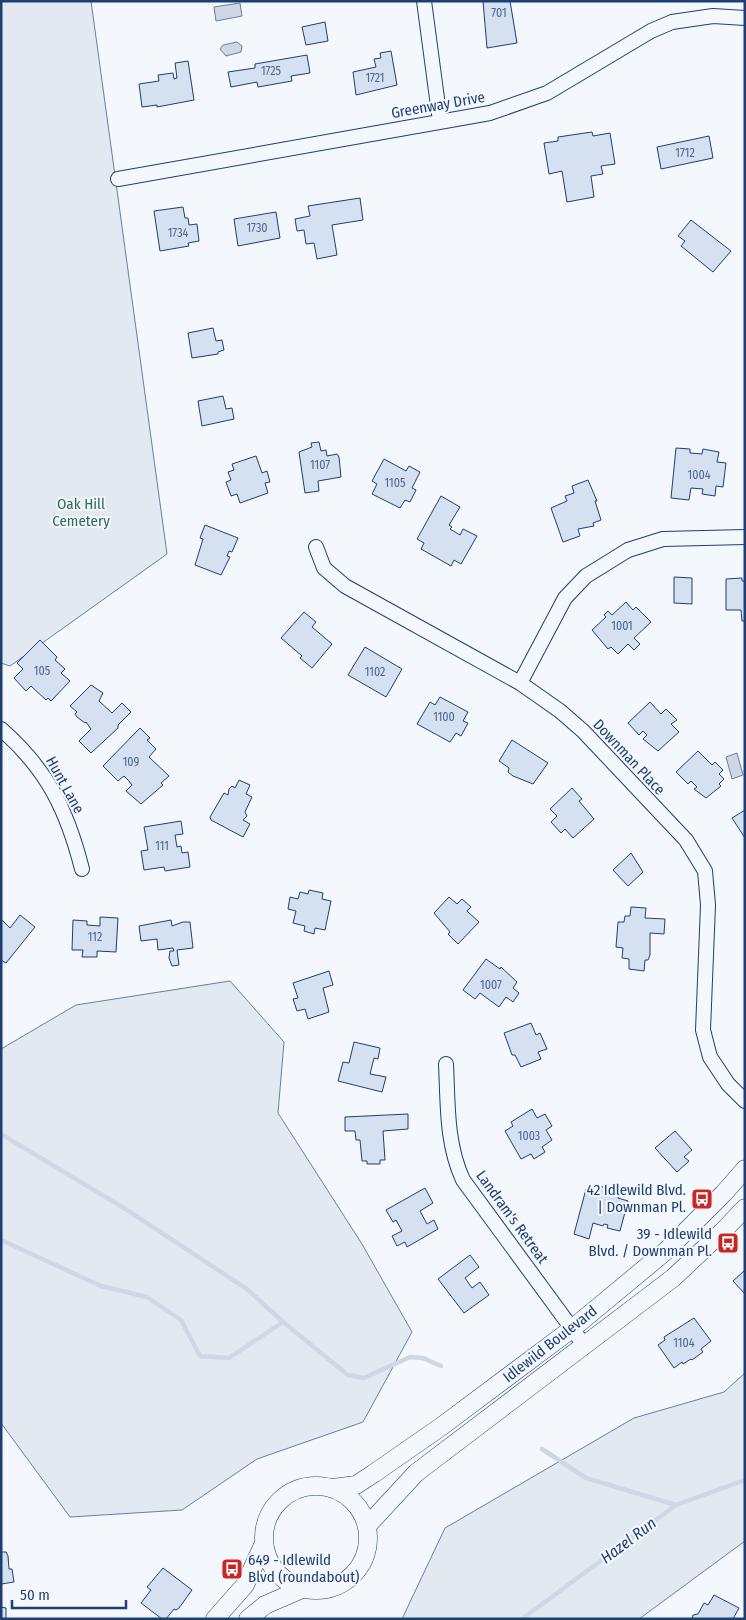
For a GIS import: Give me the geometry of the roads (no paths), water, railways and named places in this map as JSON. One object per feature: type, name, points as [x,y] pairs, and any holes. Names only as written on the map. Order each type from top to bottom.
[{"type":"street","points":[[424,1],[440,121]]},
{"type":"street","name":"Greenway Drive","points":[[118,179],[440,121],[490,114],[540,96],[612,56],[651,31],[672,22],[713,16],[745,18]]},
{"type":"street","points":[[520,683],[565,598],[586,576],[628,550],[663,539],[745,537]]},
{"type":"street","name":"Downman Place","points":[[316,547],[324,568],[345,586],[520,683],[560,711],[583,731],[686,840],[705,871],[708,904],[703,1030],[710,1057],[728,1084],[745,1101]]},
{"type":"street","name":"Hunt Lane","points":[[1,729],[39,767],[55,793],[74,839],[82,869]]},
{"type":"street","name":"Landram's Retreat","points":[[446,1064],[449,1134],[454,1160],[463,1180],[584,1345]]},
{"type":"street","name":"Idlewild Boulevard","points":[[333,1488],[356,1485],[373,1474],[442,1426],[573,1328],[667,1250],[724,1193],[745,1169]]},
{"type":"street","name":"Idlewild Boulevard","points":[[367,1526],[416,1473],[672,1278],[745,1208]]},
{"type":"street","points":[[316,1485],[333,1488],[349,1497],[355,1503],[361,1510],[367,1526],[369,1542],[365,1557],[357,1571],[346,1582],[331,1589],[316,1591],[302,1589],[286,1582],[268,1560],[264,1543],[264,1528],[267,1520],[271,1511],[282,1497],[298,1488],[316,1485]]},
{"type":"street","points":[[215,1619],[245,1585],[264,1543]]},
{"type":"street","points":[[248,1619],[265,1606],[302,1589]]},
{"type":"waterway","points":[[1,1134],[127,1210],[247,1289],[283,1322]]},
{"type":"waterway","points":[[1,1240],[101,1286],[147,1297],[181,1320],[200,1356],[229,1358],[283,1322],[348,1375],[364,1378],[410,1357],[423,1358],[441,1366]]},
{"type":"waterway","points":[[542,1449],[586,1478],[676,1505]]},
{"type":"waterway","name":"Hazel Run","points":[[522,1619],[676,1505],[745,1480]]},
{"type":"place","name":"42 Idlewild Blvd. | Downman Pl.","points":[[702,1199]]},
{"type":"place","name":"39 - Idlewild Blvd. / Downman Pl.","points":[[728,1243]]},
{"type":"place","name":"649 - Idlewild Blvd (roundabout)","points":[[232,1569]]},
{"type":"park label","name":"Oak Hill Cemetery","points":[[81,512]]}]
